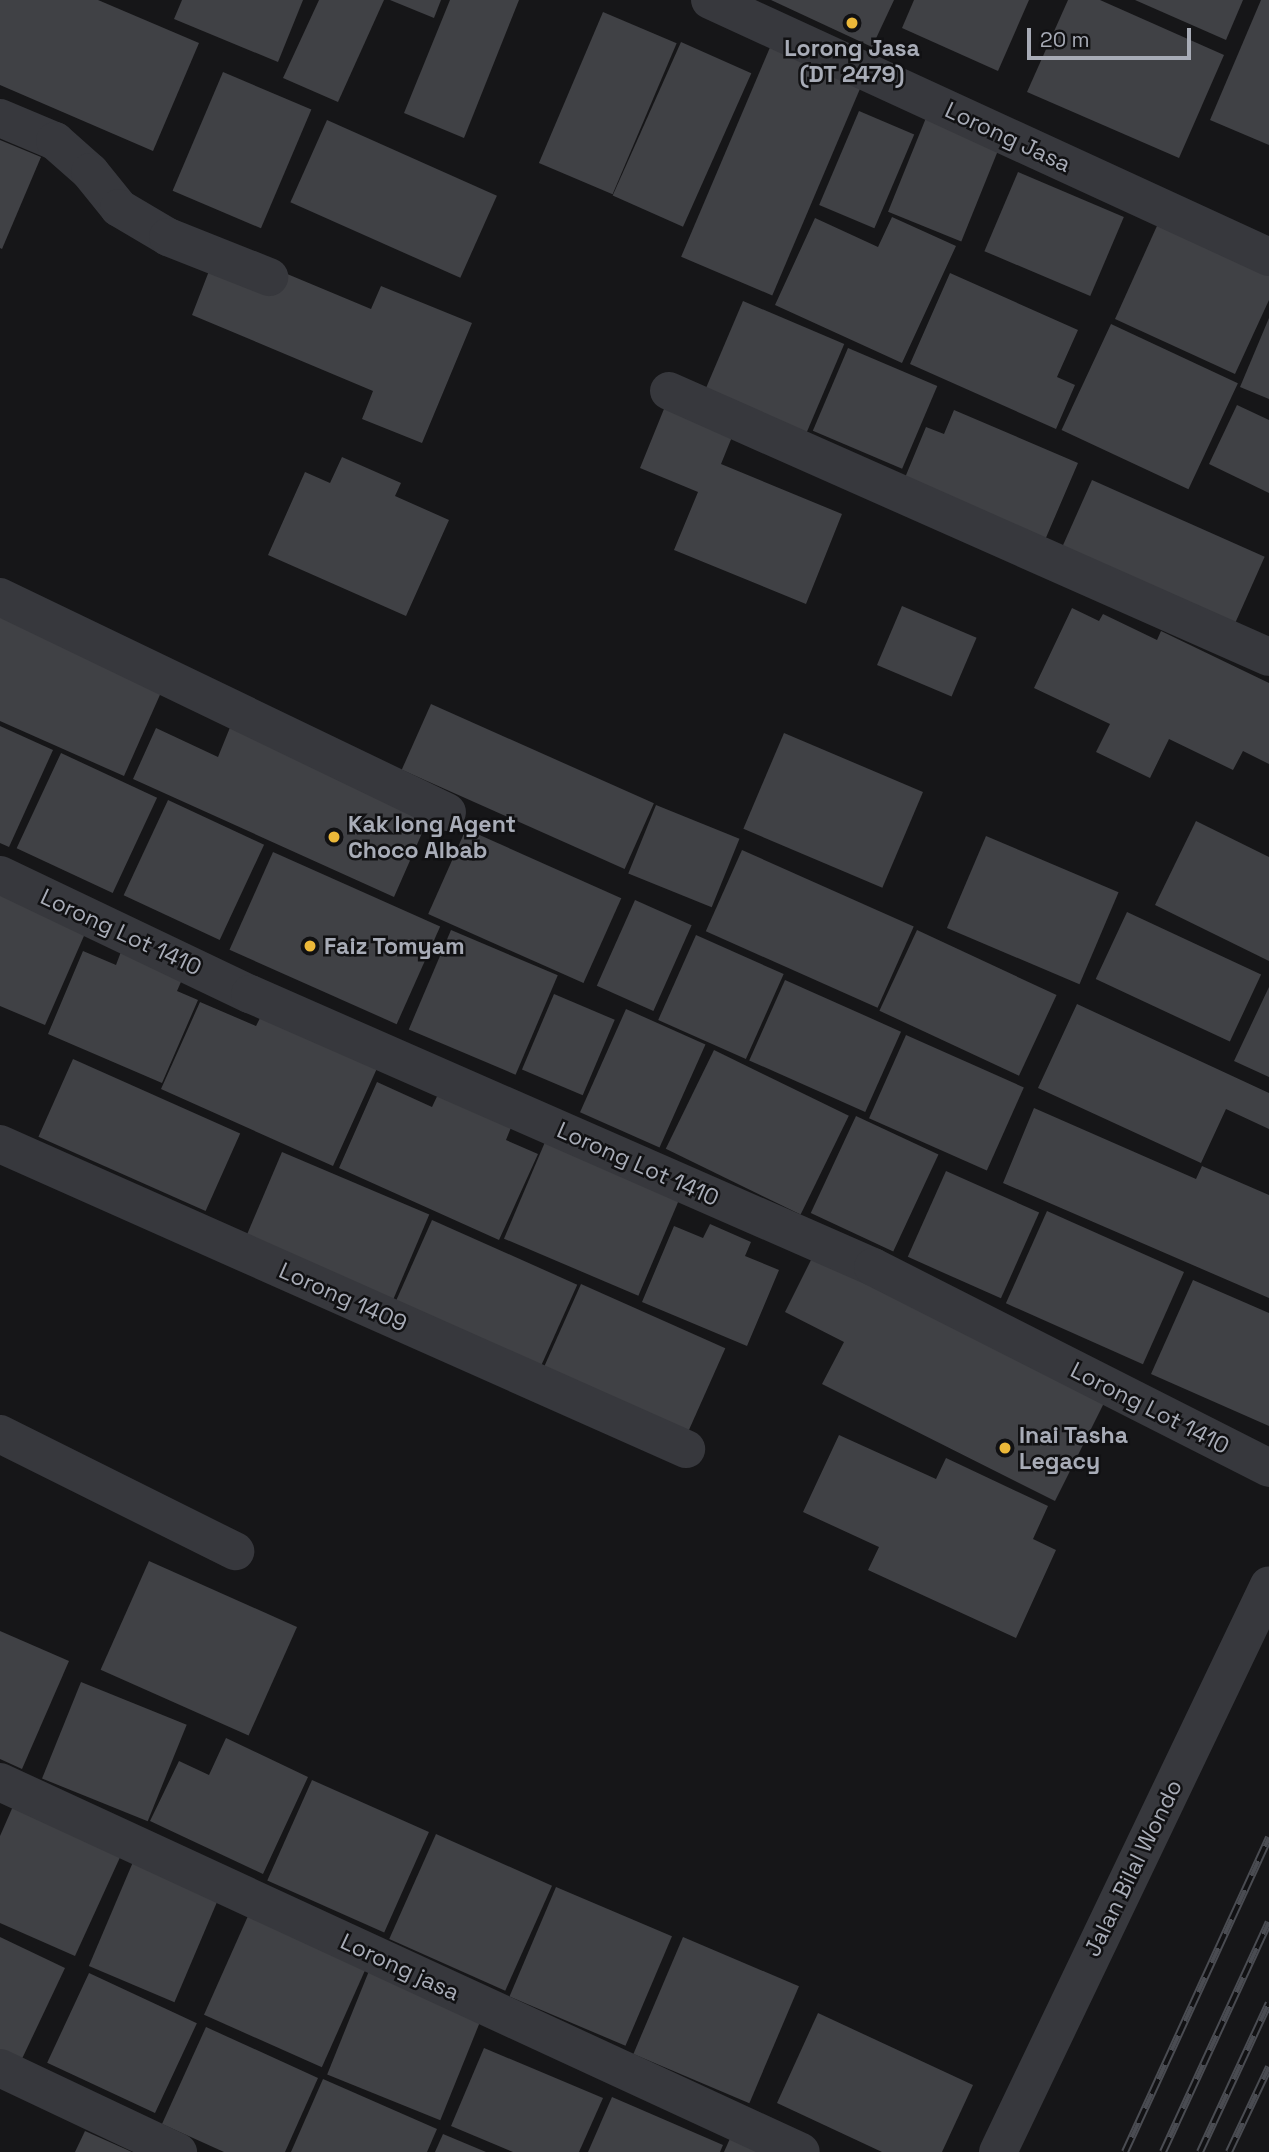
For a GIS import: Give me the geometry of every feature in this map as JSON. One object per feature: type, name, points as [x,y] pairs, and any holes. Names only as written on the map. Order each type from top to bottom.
[{"type":"street","name":"Lorong Jasa","points":[[710,0],[1269,257]]},
{"type":"street","points":[[0,118],[55,141],[90,172],[119,208],[168,237],[269,277]]},
{"type":"street","points":[[669,391],[1269,657]]},
{"type":"street","points":[[0,597],[447,813]]},
{"type":"street","name":"Lorong Lot 1410","points":[[0,875],[250,994],[873,1267],[1269,1468]]},
{"type":"street","name":"Lorong 1409","points":[[0,1143],[686,1449]]},
{"type":"street","points":[[0,1434],[234,1551]]},
{"type":"street","name":"Jalan Bilal Wondo","points":[[998,2152],[1269,1585]]},
{"type":"street","name":"Lorong jasa","points":[[0,1782],[801,2152]]},
{"type":"street","points":[[0,2068],[178,2152]]},
{"type":"building","points":[[0,0],[98,0],[199,43],[153,151],[0,85]]},
{"type":"building","points":[[182,0],[303,0],[278,62],[174,19]]},
{"type":"building","points":[[319,0],[384,0],[338,102],[283,78]]},
{"type":"building","points":[[390,0],[441,0],[434,18]]},
{"type":"building","points":[[450,0],[519,0],[464,138],[404,113]]},
{"type":"building","name":"Lorong Jasa (DT 2479)","points":[[771,0],[894,0],[872,47]]},
{"type":"building","points":[[914,0],[1029,0],[998,71],[902,28]]},
{"type":"building","points":[[1068,0],[1100,0],[1224,55],[1179,158],[1027,92]]},
{"type":"building","points":[[1135,0],[1243,0],[1226,40]]},
{"type":"building","points":[[1261,0],[1269,0],[1269,145],[1210,120]]},
{"type":"building","points":[[603,12],[677,43],[613,194],[539,163]]},
{"type":"building","points":[[681,42],[751,73],[683,227],[613,195]]},
{"type":"building","points":[[771,45],[862,84],[772,295],[681,257]]},
{"type":"building","points":[[223,72],[311,110],[261,228],[173,191]]},
{"type":"building","points":[[930,108],[1003,138],[961,241],[888,212]]},
{"type":"building","points":[[859,111],[914,134],[874,228],[819,205]]},
{"type":"building","points":[[327,120],[497,196],[460,278],[290,202]]},
{"type":"building","points":[[0,140],[41,157],[2,249],[0,248]]},
{"type":"building","points":[[1018,172],[1124,217],[1090,296],[984,251]]},
{"type":"building","points":[[892,217],[956,246],[902,363],[775,305],[815,218],[878,247]]},
{"type":"building","points":[[1161,217],[1269,266],[1269,300],[1235,374],[1115,319]]},
{"type":"building","points":[[209,271],[270,296],[280,271],[371,309],[381,286],[472,323],[422,443],[362,419],[373,391],[192,315]]},
{"type":"building","points":[[950,273],[1078,330],[1057,377],[1075,385],[1056,429],[910,364]]},
{"type":"building","points":[[743,301],[844,344],[807,432],[705,389]]},
{"type":"building","points":[[1269,318],[1269,399],[1240,387]]},
{"type":"building","points":[[1111,324],[1238,383],[1188,489],[1062,430]]},
{"type":"building","points":[[848,348],[937,386],[902,469],[813,431]]},
{"type":"building","points":[[666,404],[734,432],[721,464],[842,514],[806,604],[674,550],[698,492],[640,468]]},
{"type":"building","points":[[1237,405],[1269,420],[1269,493],[1209,464]]},
{"type":"building","points":[[954,410],[1078,463],[1045,540],[904,480],[926,427],[944,434]]},
{"type":"building","points":[[342,457],[401,483],[395,496],[449,520],[406,616],[268,555],[305,472],[330,483]]},
{"type":"building","points":[[1092,480],[1265,557],[1235,624],[1062,547]]},
{"type":"building","points":[[0,605],[163,688],[124,776],[0,721]]},
{"type":"building","points":[[902,606],[977,638],[952,697],[877,665]]},
{"type":"building","points":[[1072,608],[1099,621],[1103,614],[1157,640],[1161,631],[1269,683],[1269,764],[1243,751],[1233,770],[1169,739],[1150,778],[1096,752],[1110,724],[1034,688]]},
{"type":"building","points":[[431,704],[654,803],[625,869],[402,770]]},
{"type":"building","points":[[231,725],[430,815],[394,897],[133,779],[156,728],[218,757]]},
{"type":"building","points":[[0,726],[53,750],[9,847],[0,843]]},
{"type":"building","points":[[784,733],[923,792],[882,888],[743,829]]},
{"type":"building","points":[[61,753],[157,798],[113,893],[17,848]]},
{"type":"building","points":[[168,800],[264,845],[220,940],[124,895]]},
{"type":"building","points":[[656,805],[739,839],[712,907],[628,874]]},
{"type":"building","points":[[1196,821],[1269,857],[1269,961],[1155,905]]},
{"type":"building","points":[[466,829],[621,898],[583,983],[428,914]]},
{"type":"building","points":[[986,836],[1119,892],[1079,984],[947,928]]},
{"type":"building","points":[[742,850],[914,926],[878,1008],[706,931]]},
{"type":"building","points":[[273,852],[440,926],[397,1024],[229,950]]},
{"type":"building","points":[[0,891],[87,929],[45,1025],[0,1006]]},
{"type":"building","points":[[635,900],[692,925],[653,1011],[597,986]]},
{"type":"building","points":[[1127,912],[1261,975],[1230,1042],[1096,979]]},
{"type":"building","points":[[451,930],[558,975],[516,1075],[409,1029]]},
{"type":"building","points":[[917,930],[1057,995],[1019,1076],[879,1011]]},
{"type":"building","points":[[696,935],[784,974],[746,1059],[658,1020]]},
{"type":"building","points":[[122,949],[184,975],[177,991],[198,1000],[162,1083],[48,1034],[83,951],[116,965]]},
{"type":"building","points":[[785,980],[901,1032],[865,1112],[749,1060]]},
{"type":"building","points":[[1269,987],[1269,1077],[1234,1061]]},
{"type":"building","points":[[554,994],[615,1020],[583,1095],[522,1069]]},
{"type":"building","points":[[200,1002],[256,1026],[263,1012],[383,1055],[333,1166],[161,1089]]},
{"type":"building","points":[[1077,1004],[1269,1093],[1269,1129],[1226,1109],[1201,1163],[1038,1088]]},
{"type":"building","points":[[626,1009],[705,1044],[660,1148],[580,1112]]},
{"type":"building","points":[[906,1035],[1024,1087],[987,1171],[869,1118]]},
{"type":"building","points":[[714,1050],[849,1116],[801,1215],[666,1149]]},
{"type":"building","points":[[73,1059],[240,1133],[206,1211],[38,1137]]},
{"type":"building","points":[[377,1082],[432,1107],[441,1088],[514,1120],[506,1140],[538,1154],[499,1240],[339,1168]]},
{"type":"building","points":[[1034,1108],[1196,1179],[1202,1166],[1269,1195],[1269,1298],[1003,1183]]},
{"type":"building","points":[[856,1116],[938,1154],[893,1251],[811,1213]]},
{"type":"building","points":[[545,1142],[679,1199],[638,1296],[504,1239]]},
{"type":"building","points":[[282,1152],[429,1215],[391,1305],[244,1242]]},
{"type":"building","points":[[946,1171],[1039,1212],[1001,1298],[908,1257]]},
{"type":"building","points":[[1047,1211],[1184,1272],[1143,1364],[1006,1303]]},
{"type":"building","points":[[432,1220],[577,1285],[538,1372],[393,1308]]},
{"type":"building","points":[[710,1224],[751,1242],[745,1256],[779,1270],[747,1346],[642,1302],[674,1226],[703,1238]]},
{"type":"building","points":[[813,1256],[1108,1395],[1055,1501],[822,1384],[844,1342],[785,1312]]},
{"type":"building","points":[[1193,1280],[1269,1313],[1269,1426],[1151,1374]]},
{"type":"building","points":[[581,1284],[725,1348],[687,1435],[542,1371]]},
{"type":"building","points":[[839,1435],[936,1479],[946,1458],[1048,1506],[1033,1539],[1056,1550],[1016,1638],[868,1570],[879,1547],[803,1512]]},
{"type":"building","points":[[149,1561],[297,1627],[249,1736],[101,1670]]},
{"type":"building","points":[[0,1631],[69,1661],[22,1769],[0,1759]]},
{"type":"building","points":[[81,1682],[187,1725],[148,1821],[42,1778]]},
{"type":"building","points":[[226,1738],[308,1777],[263,1874],[150,1821],[179,1761],[209,1775]]},
{"type":"building","points":[[312,1780],[429,1832],[384,1933],[267,1880]]},
{"type":"building","points":[[14,1804],[122,1853],[75,1956],[0,1923],[0,1836]]},
{"type":"building","points":[[436,1834],[552,1886],[505,1991],[389,1939]]},
{"type":"building","points":[[133,1862],[219,1898],[174,2002],[89,1966]]},
{"type":"building","points":[[556,1887],[672,1936],[625,2046],[510,1997]]},
{"type":"building","points":[[252,1907],[370,1959],[322,2067],[204,2015]]},
{"type":"building","points":[[0,1937],[65,1968],[20,2063],[0,2054]]},
{"type":"building","points":[[683,1937],[799,1986],[749,2103],[633,2054]]},
{"type":"building","points":[[371,1966],[484,2012],[440,2120],[327,2074]]},
{"type":"building","points":[[89,1973],[197,2023],[155,2113],[47,2063]]},
{"type":"building","points":[[818,2013],[973,2085],[942,2152],[882,2152],[777,2103]]},
{"type":"building","points":[[206,2027],[318,2078],[285,2152],[224,2152],[162,2124]]},
{"type":"building","points":[[484,2048],[603,2098],[579,2152],[513,2152],[451,2126]]},
{"type":"building","points":[[323,2079],[437,2129],[427,2152],[291,2152]]},
{"type":"building","points":[[612,2097],[723,2145],[720,2152],[588,2152]]},
{"type":"building","points":[[85,2131],[132,2152],[75,2152]]},
{"type":"building","points":[[443,2134],[486,2152],[435,2152]]},
{"type":"building","points":[[732,2134],[775,2152],[724,2152]]},
{"type":"railway","points":[[1125,2152],[1269,1837]]},
{"type":"railway","points":[[1163,2152],[1269,1922]]},
{"type":"railway","points":[[1200,2152],[1269,2003]]},
{"type":"railway","points":[[1229,2152],[1269,2067]]},
{"type":"place","name":"Lorong Jasa (DT 2479)","points":[[852,23]]},
{"type":"place","name":"Kak long Agent Choco Albab","points":[[334,837]]},
{"type":"place","name":"Faiz Tomyam","points":[[310,946]]},
{"type":"place","name":"Inai Tasha Legacy","points":[[1005,1448]]}]
